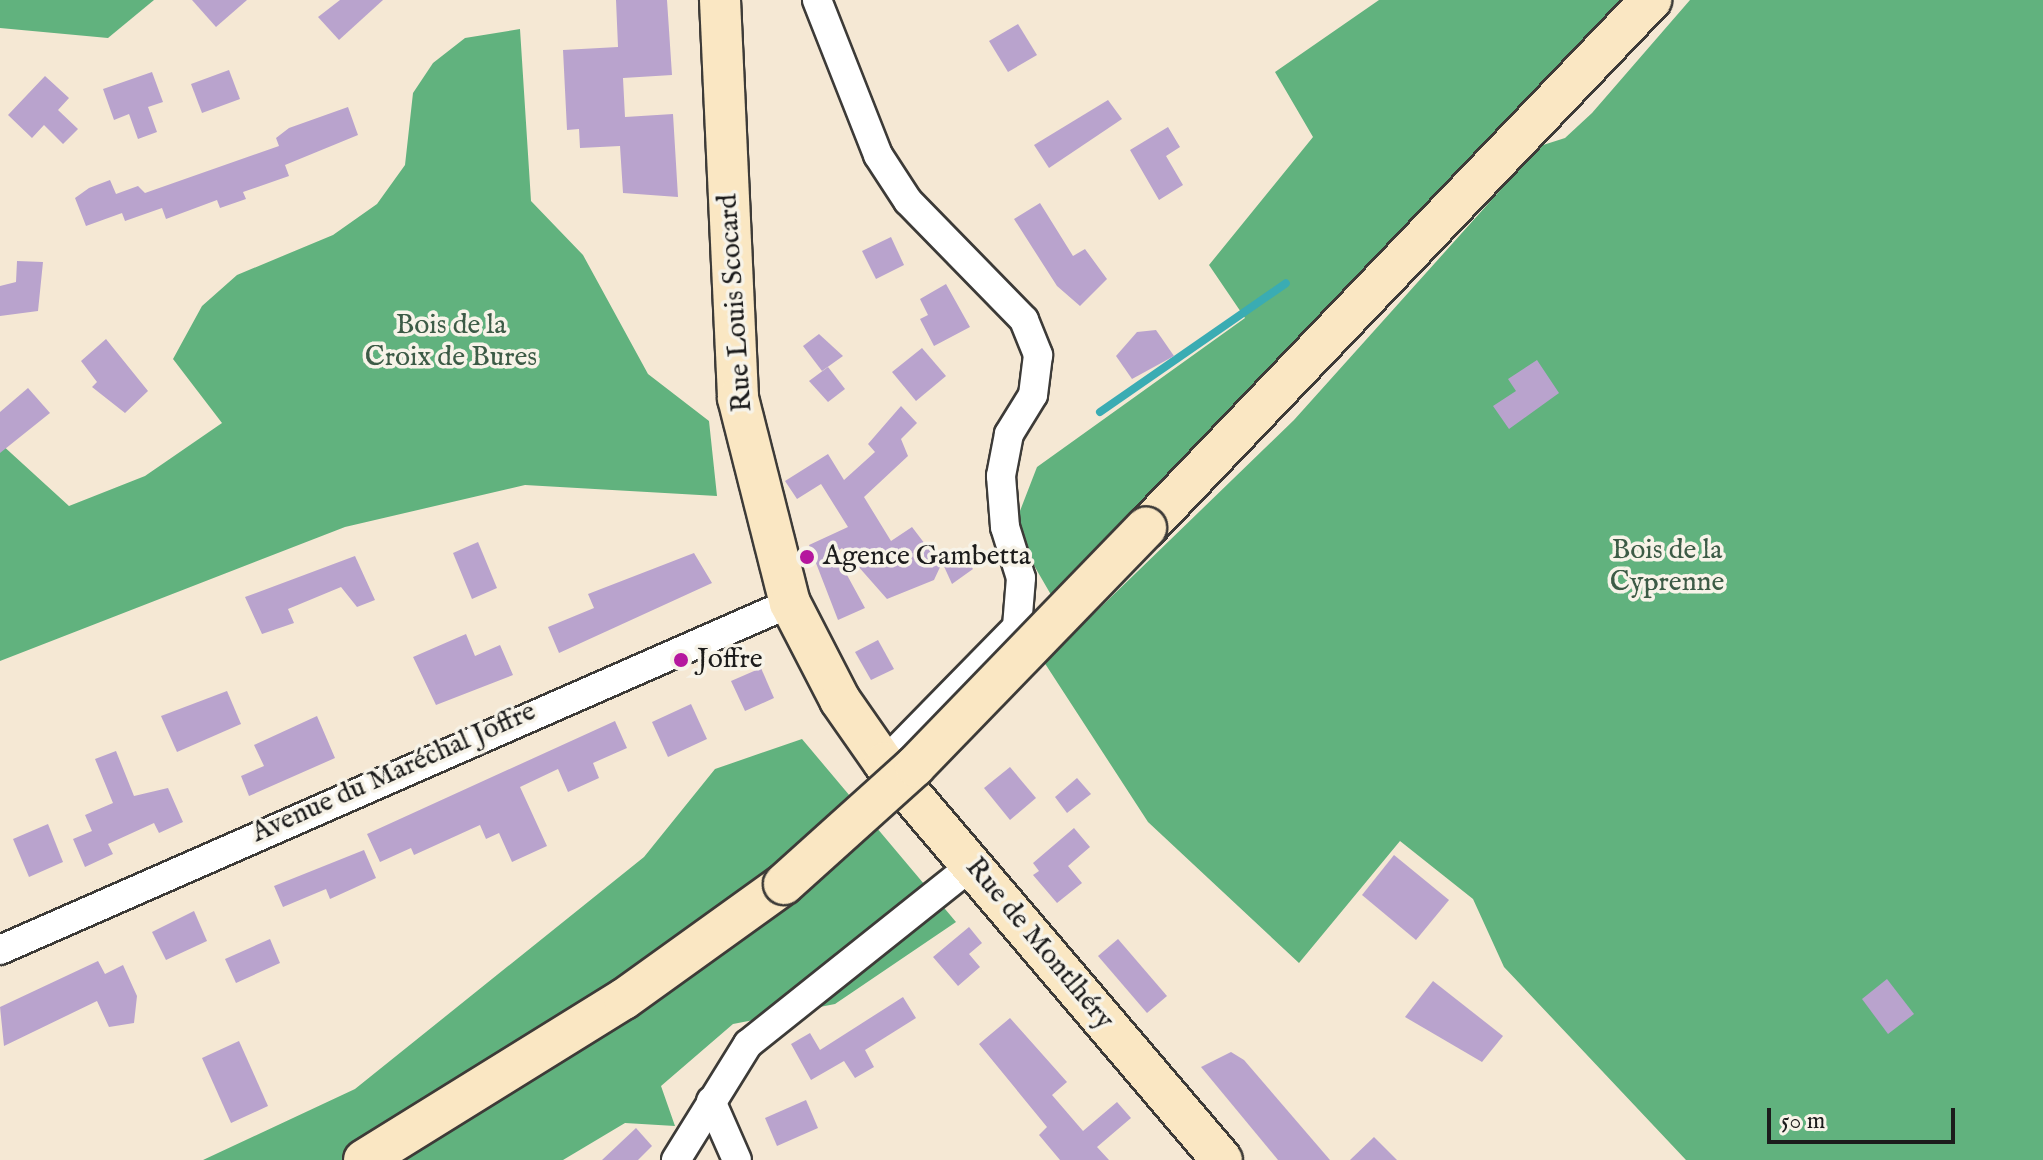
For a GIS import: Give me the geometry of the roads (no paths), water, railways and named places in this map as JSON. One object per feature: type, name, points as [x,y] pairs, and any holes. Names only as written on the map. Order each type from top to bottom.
[{"type":"main road","name":"Rue Louis Scocard","points":[[720,0],[738,398],[790,603],[858,726]]},
{"type":"main road","points":[[364,1160],[624,999],[784,884],[915,766],[1651,0]]},
{"type":"main road","name":"Rue de Montlhéry","points":[[858,726],[884,763],[1222,1160]]},
{"type":"street","points":[[817,0],[878,155],[908,201],[1024,320],[1038,355],[1033,395],[1009,434],[1001,476],[1005,527],[1021,578],[1017,627],[884,763]]},
{"type":"street","name":"Avenue du Maréchal Joffre","points":[[0,950],[790,603]]},
{"type":"street","points":[[676,1160],[748,1044],[972,865]]},
{"type":"street","points":[[711,1101],[737,1160]]},
{"type":"waterway","points":[[1100,412],[1286,283]]},
{"type":"place","name":"Agence Gambetta","points":[[807,557]]},
{"type":"place","name":"Joffre","points":[[681,660]]},
{"type":"park label","name":"Bois de la Croix de Bures","points":[[451,342]]},
{"type":"park label","name":"Bois de la Cyprenne","points":[[1667,567]]}]
